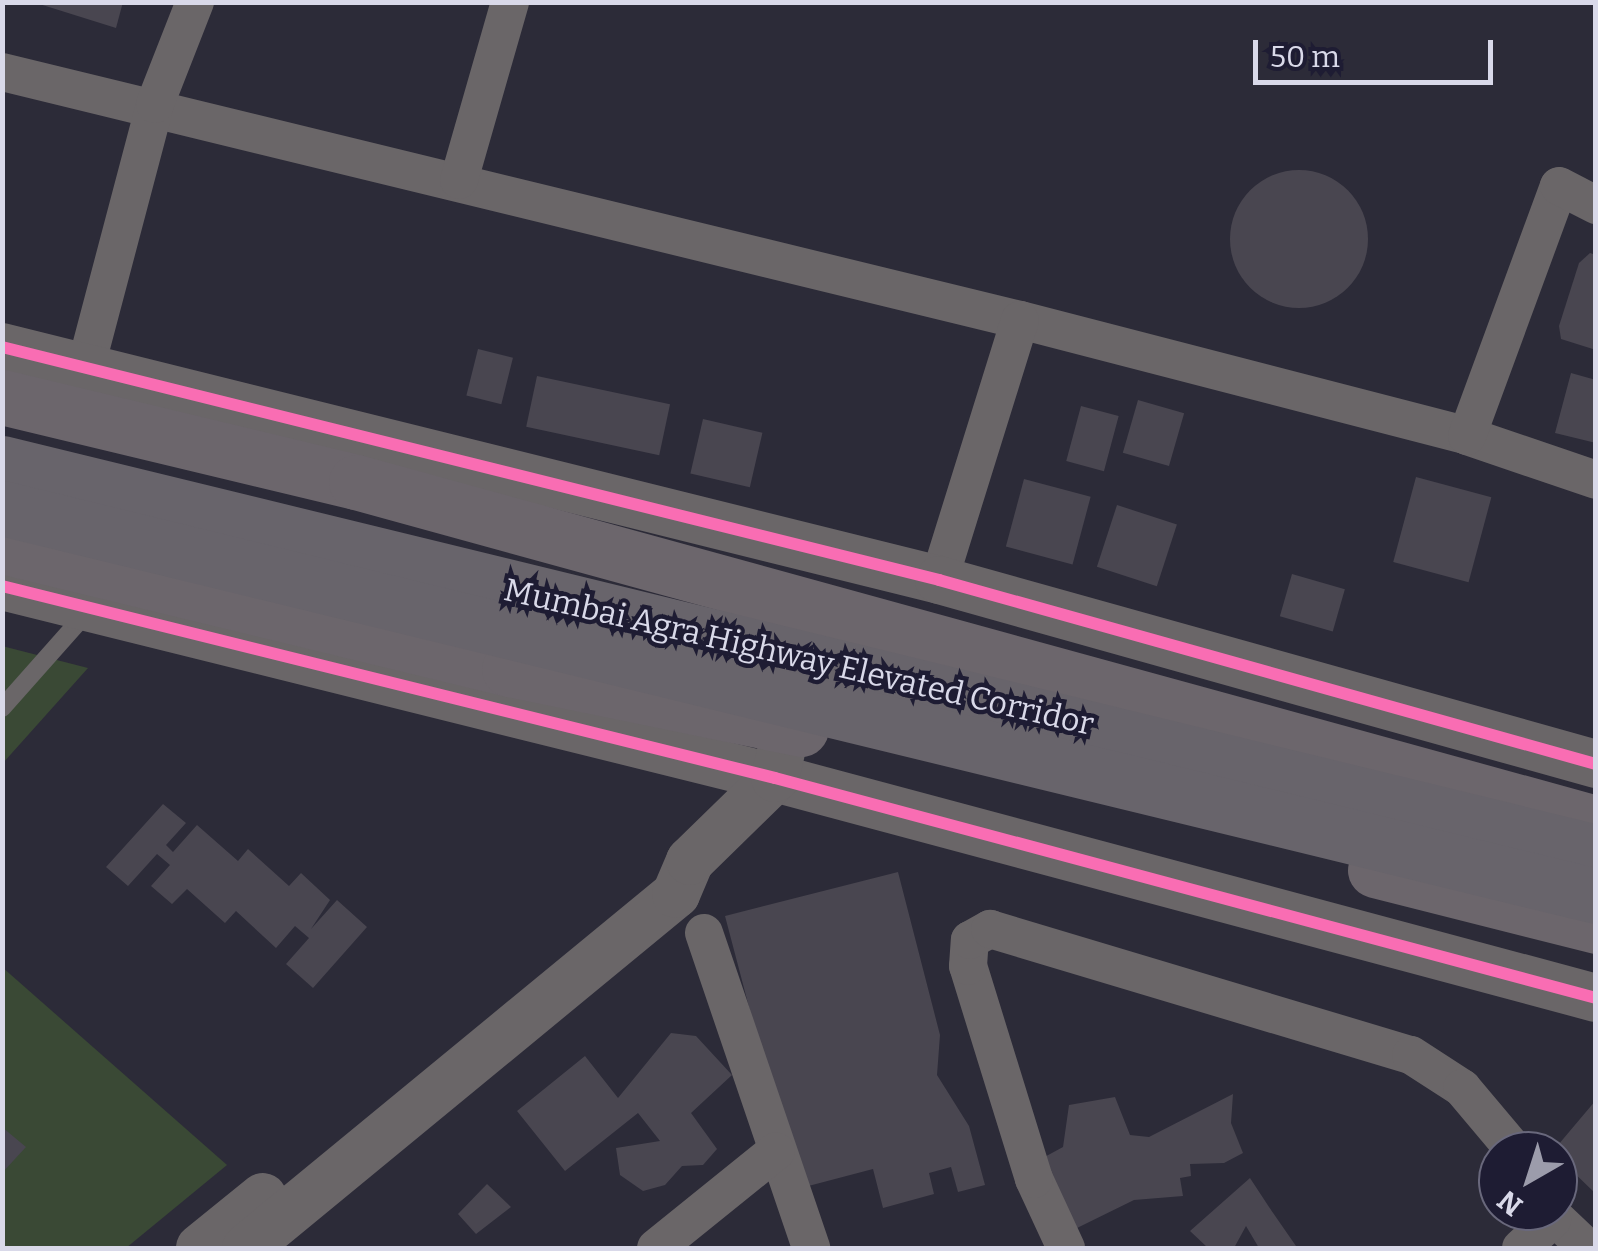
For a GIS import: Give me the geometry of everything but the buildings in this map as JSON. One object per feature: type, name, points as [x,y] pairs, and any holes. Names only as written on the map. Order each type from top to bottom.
[{"type":"highway","name":"Mumbai Agra Highway Elevated Corridor","points":[[2,462],[366,576],[1596,896]]},
{"type":"highway","name":"Mumbai Agra Highway Elevated Corridor","points":[[2,508],[366,576],[1340,783],[1596,852]]},
{"type":"main road","points":[[2,397],[356,482],[1596,823]]},
{"type":"main road","points":[[2,546],[509,669],[788,725],[1596,926]]},
{"type":"street","points":[[86,366],[155,104],[195,2]]},
{"type":"street","points":[[459,180],[510,2]]},
{"type":"street","points":[[2,72],[155,104],[1020,320],[1468,436],[1596,480]]},
{"type":"street","points":[[1468,436],[1559,186],[1596,205]]},
{"type":"street","points":[[940,580],[1020,320]]},
{"type":"street","points":[[2,346],[940,580],[1596,764]]},
{"type":"street","points":[[2,586],[776,778],[1596,998]]},
{"type":"street","points":[[246,1248],[676,894],[690,861],[776,778],[788,725]]},
{"type":"street","points":[[200,1248],[658,872],[690,861]]},
{"type":"street","points":[[1066,1248],[1034,1178],[972,983],[967,948],[990,929],[1411,1055],[1462,1088],[1498,1131]]},
{"type":"street","points":[[704,932],[811,1248]]},
{"type":"street","points":[[656,1248],[776,1151]]},
{"type":"street","points":[[1567,1231],[1587,1248]]},
{"type":"lane","points":[[2,708],[91,607]]},
{"type":"green space","points":[[2,646],[88,668],[3,763],[2,763]]},
{"type":"green space","points":[[2,967],[227,1165],[126,1248],[3,1248]]},
{"type":"cycle path","points":[[2,347],[939,580],[1596,764]]},
{"type":"cycle path","points":[[2,586],[775,778],[1596,998]]}]
